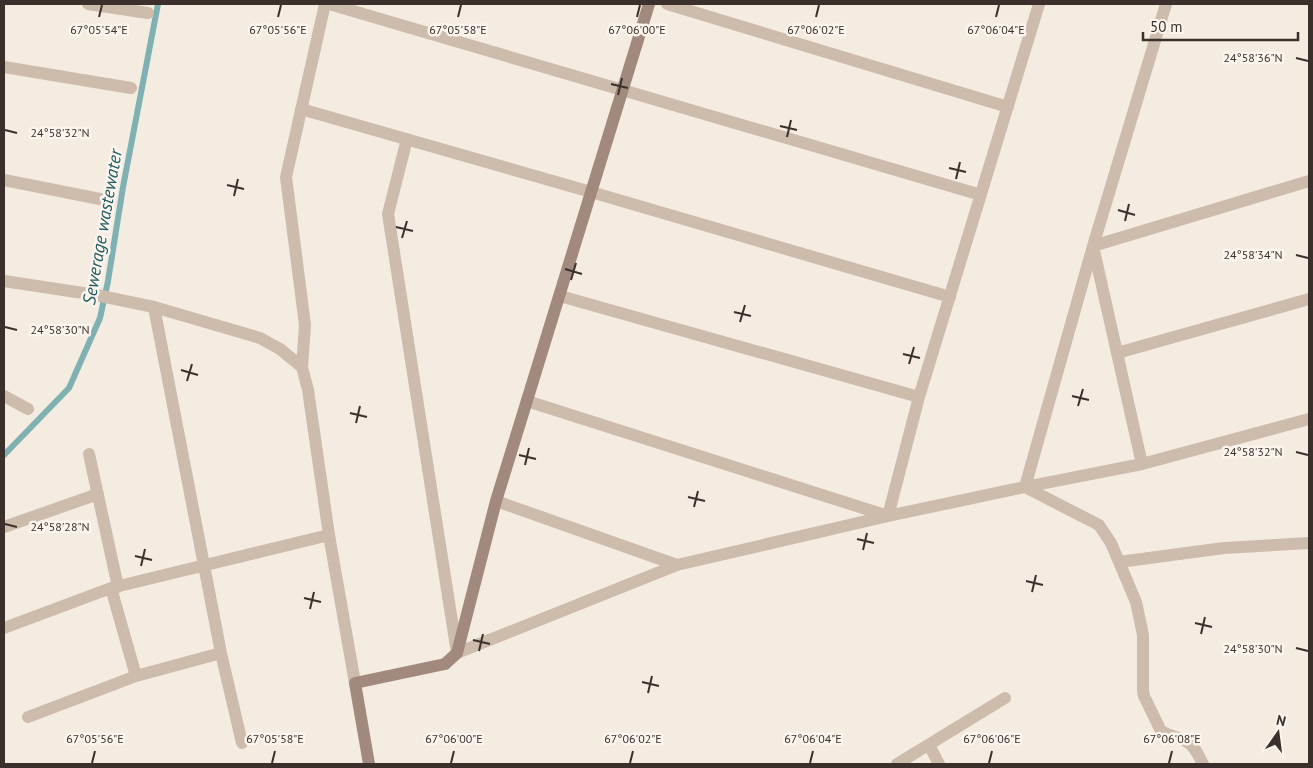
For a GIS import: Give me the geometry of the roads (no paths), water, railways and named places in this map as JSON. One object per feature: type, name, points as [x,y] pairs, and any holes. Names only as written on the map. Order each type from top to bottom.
[{"type":"street","points":[[88,4],[148,13]]},
{"type":"street","points":[[369,764],[329,536],[308,390],[302,367],[305,325],[286,177],[327,4],[981,195]]},
{"type":"street","points":[[458,653],[496,501],[649,4]]},
{"type":"street","points":[[667,4],[1008,107]]},
{"type":"street","points":[[888,516],[919,397],[1039,4]]},
{"type":"street","points":[[1024,486],[1093,246],[1166,4]]},
{"type":"street","points":[[4,67],[132,88]]},
{"type":"street","points":[[301,109],[950,297]]},
{"type":"street","points":[[407,139],[388,214],[458,653]]},
{"type":"street","points":[[4,180],[110,201]]},
{"type":"street","points":[[1093,246],[1309,181]]},
{"type":"street","points":[[1093,246],[1142,464]]},
{"type":"street","points":[[4,281],[96,294],[154,307],[260,338],[280,349],[302,367]]},
{"type":"street","points":[[560,296],[919,397]]},
{"type":"street","points":[[1117,352],[1309,299]]},
{"type":"street","points":[[154,307],[221,653],[242,743]]},
{"type":"street","points":[[4,396],[28,408]]},
{"type":"street","points":[[527,401],[888,516]]},
{"type":"street","points":[[355,683],[445,664],[458,653],[677,566],[1024,486],[1142,464],[1309,419]]},
{"type":"street","points":[[89,454],[115,587],[136,676]]},
{"type":"street","points":[[1024,486],[1099,525],[1111,543],[1136,602],[1143,635],[1142,686],[1144,696],[1161,731],[1188,742],[1195,749],[1204,764]]},
{"type":"street","points":[[4,527],[98,494]]},
{"type":"street","points":[[496,501],[677,566]]},
{"type":"street","points":[[4,628],[115,587],[329,536]]},
{"type":"street","points":[[1119,562],[1224,548],[1309,543]]},
{"type":"street","points":[[28,717],[136,676],[221,653]]},
{"type":"street","points":[[897,764],[1005,698]]},
{"type":"street","points":[[929,745],[939,764]]},
{"type":"waterway","name":"Sewerage wastewater","points":[[4,455],[69,388],[100,318],[158,4]]}]
